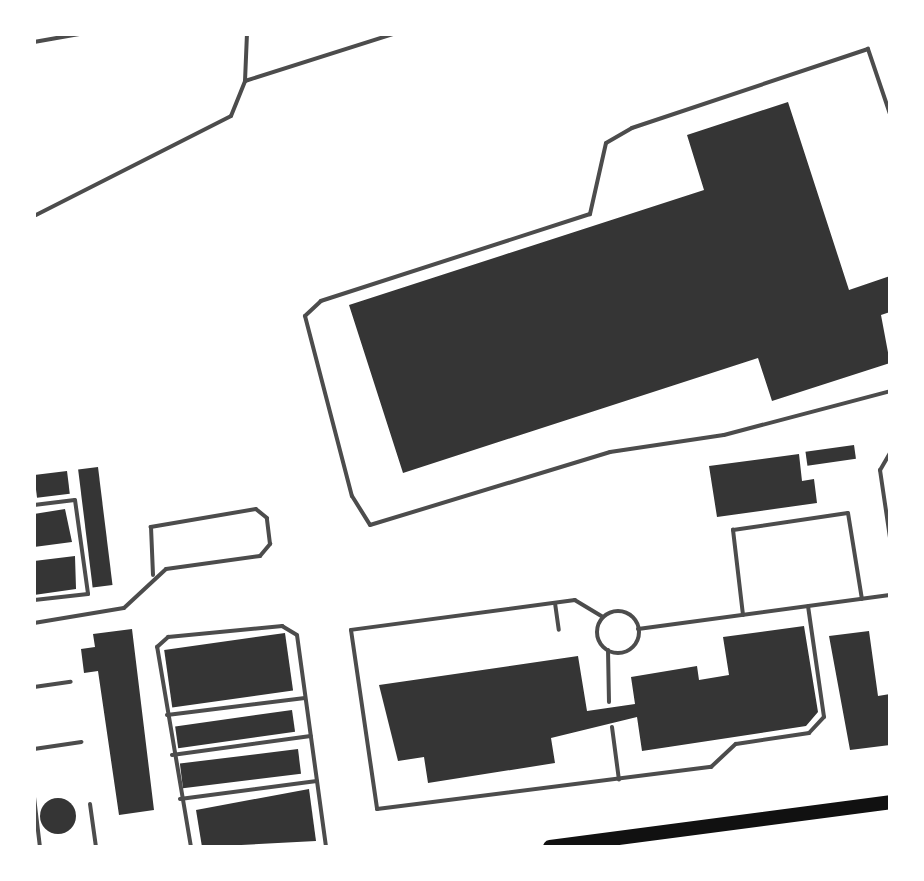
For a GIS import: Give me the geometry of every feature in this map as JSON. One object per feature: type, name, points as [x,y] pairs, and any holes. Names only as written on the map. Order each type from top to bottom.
[{"type":"main road","points":[[550,847],[890,802]]},
{"type":"lane","points":[[34,42],[79,34]]},
{"type":"lane","points":[[34,216],[206,133],[231,116],[245,81],[247,34]]},
{"type":"lane","points":[[245,81],[393,34]]},
{"type":"lane","points":[[890,114],[868,49],[632,128],[606,143],[590,214],[321,301],[305,316],[352,496],[370,525],[610,452],[724,435],[890,391]]},
{"type":"lane","points":[[890,453],[880,470],[890,538]]},
{"type":"lane","points":[[34,505],[75,500],[88,594],[34,600]]},
{"type":"lane","points":[[34,623],[124,608],[153,575],[260,556],[270,544],[267,518],[256,509],[151,527],[153,575]]},
{"type":"lane","points":[[743,615],[733,530],[848,513],[862,599]]},
{"type":"lane","points":[[638,629],[890,595]]},
{"type":"lane","points":[[603,617],[586,603],[555,603],[351,630],[377,809],[711,767],[736,744],[820,727],[808,606]]},
{"type":"lane","points":[[555,603],[559,630]]},
{"type":"lane","points":[[603,617],[624,612],[638,629]]},
{"type":"lane","points":[[603,617],[597,635],[608,650],[609,702]]},
{"type":"lane","points":[[191,847],[172,755],[157,647],[168,637],[293,628],[326,847]]},
{"type":"lane","points":[[608,650],[632,647],[638,629]]},
{"type":"lane","points":[[34,687],[71,682]]},
{"type":"lane","points":[[167,715],[305,698]]},
{"type":"lane","points":[[612,727],[619,780]]},
{"type":"lane","points":[[172,755],[311,736]]},
{"type":"lane","points":[[34,749],[81,742]]},
{"type":"lane","points":[[180,799],[317,781]]},
{"type":"lane","points":[[34,797],[40,847]]},
{"type":"lane","points":[[90,804],[96,847]]},
{"type":"building","points":[[788,102],[849,290],[890,276],[890,312],[881,315],[890,363],[772,401],[758,358],[403,473],[349,305],[704,190],[687,135]]},
{"type":"building","points":[[854,445],[856,459],[807,466],[805,452]]},
{"type":"building","points":[[799,454],[802,481],[814,479],[817,503],[717,517],[709,466]]},
{"type":"building","points":[[98,467],[113,585],[93,588],[78,469]]},
{"type":"building","points":[[67,471],[70,494],[37,498],[34,475]]},
{"type":"building","points":[[65,509],[72,542],[34,547],[34,514]]},
{"type":"building","points":[[75,556],[76,589],[34,595],[34,561]]},
{"type":"building","points":[[804,626],[818,712],[806,726],[642,751],[637,717],[551,738],[555,763],[428,783],[424,757],[398,761],[379,685],[578,656],[587,711],[635,704],[631,677],[697,666],[699,680],[729,675],[723,637]]},
{"type":"building","points":[[132,629],[154,810],[119,815],[98,671],[84,673],[81,649],[95,647],[93,634]]},
{"type":"building","points":[[869,631],[878,696],[890,694],[890,745],[850,750],[829,636]]},
{"type":"building","points":[[285,633],[293,690],[172,707],[164,650]]},
{"type":"building","points":[[292,710],[295,732],[178,748],[175,726]]},
{"type":"building","points":[[298,749],[301,774],[183,788],[180,764]]},
{"type":"building","points":[[309,789],[316,841],[202,847],[196,810]]},
{"type":"building","points":[[58,798],[71,803],[76,816],[71,829],[58,834],[45,829],[40,816],[45,803]]}]
